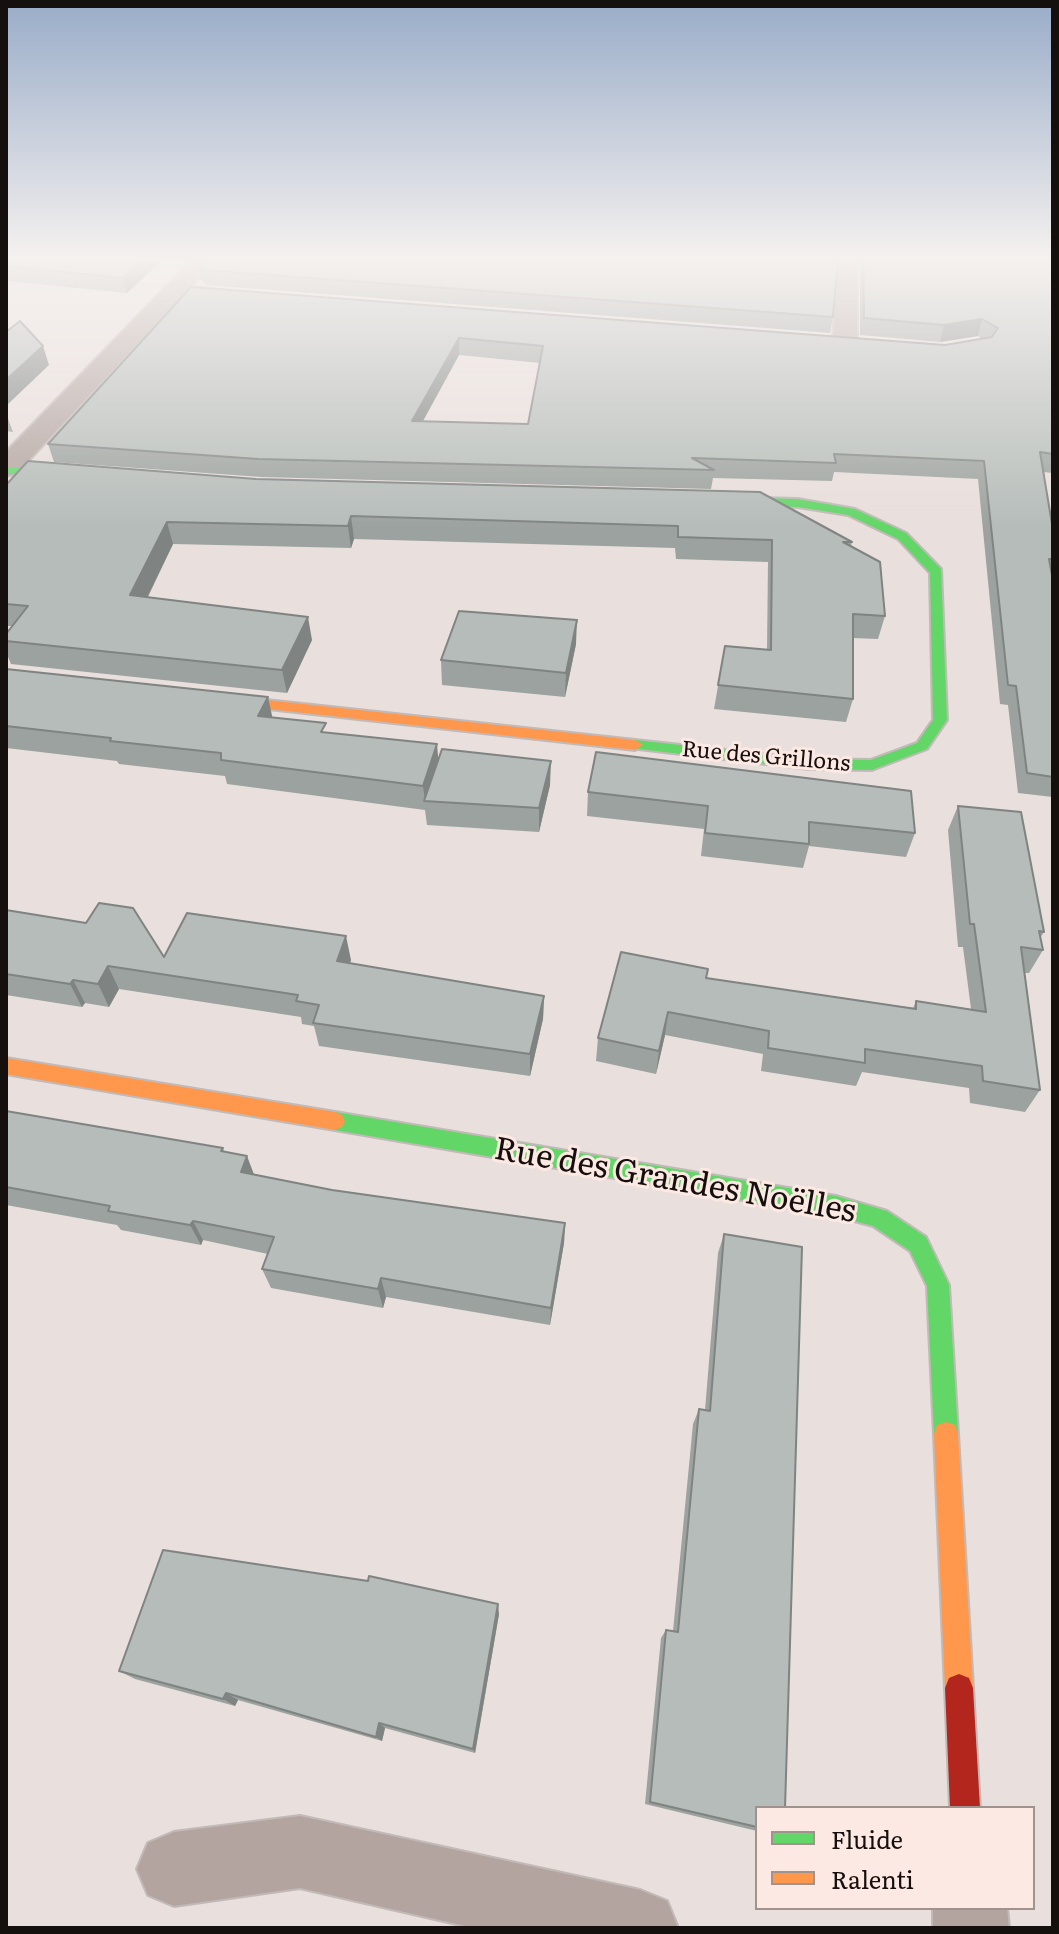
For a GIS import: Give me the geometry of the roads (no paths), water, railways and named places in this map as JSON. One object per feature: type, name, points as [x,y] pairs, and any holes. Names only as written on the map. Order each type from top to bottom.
[{"type":"street","points":[[6,469],[123,347]]},
{"type":"street","points":[[6,469],[103,478]]},
{"type":"street","name":"Rue des Grillons","points":[[195,697],[809,764],[872,765],[922,746],[940,720],[936,572],[902,536],[851,512],[798,503],[703,501]]},
{"type":"street","name":"Rue des Grandes Noëlles","points":[[6,1066],[836,1206],[879,1218],[918,1244],[938,1285],[965,1806]]},
{"type":"street","points":[[174,1869],[300,1852],[640,1928]]}]
